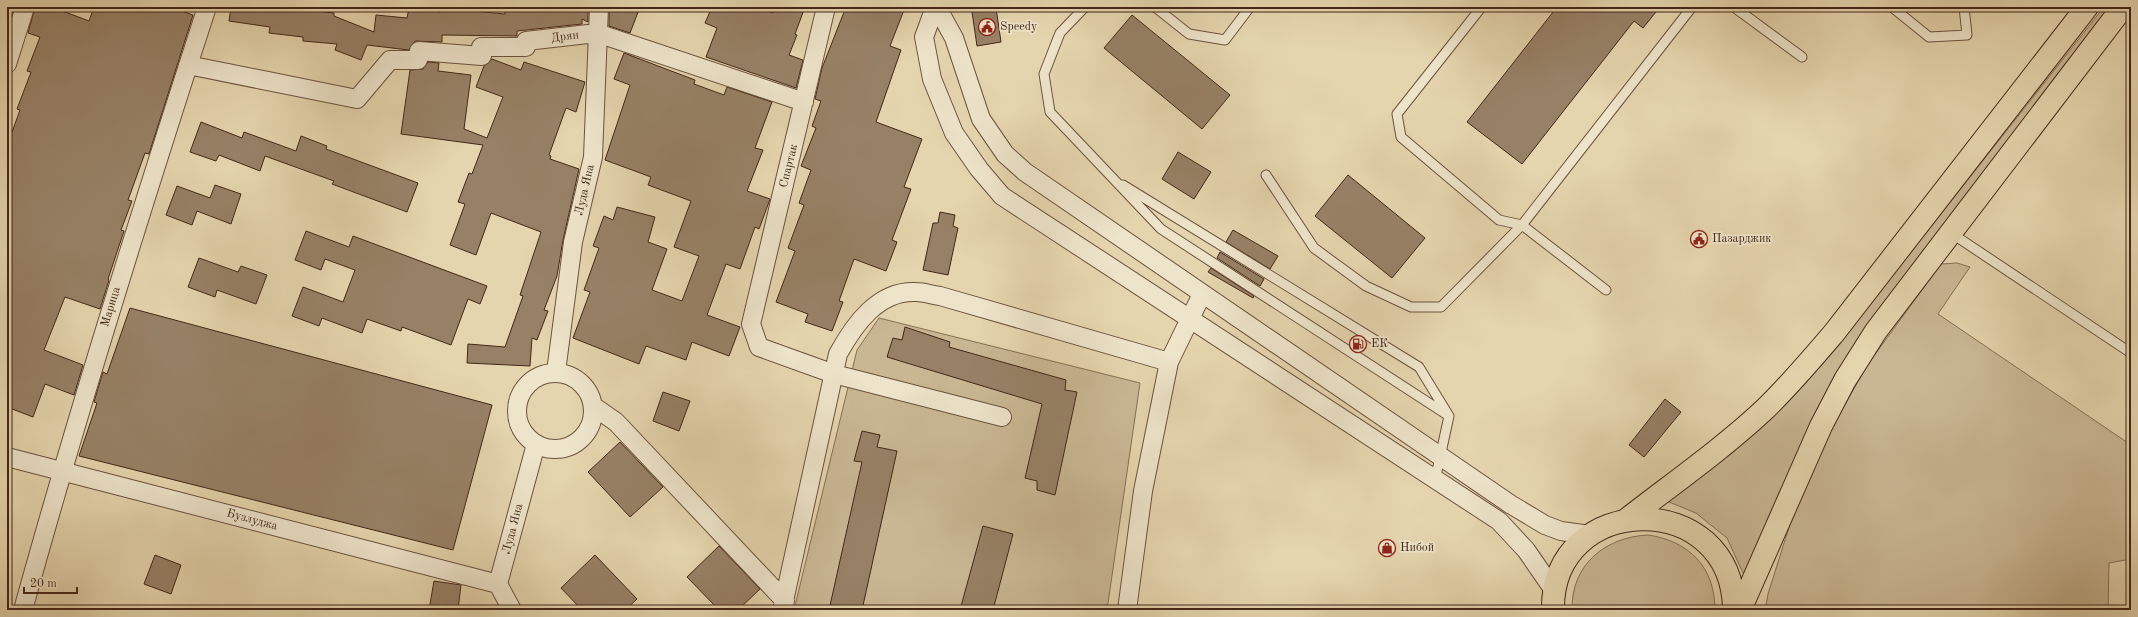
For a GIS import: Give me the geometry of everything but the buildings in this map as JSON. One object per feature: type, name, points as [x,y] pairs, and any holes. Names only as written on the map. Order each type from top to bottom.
[{"type":"main road","points":[[1626,520],[1724,444],[1764,410],[1799,374],[1834,334],[2087,7]]},
{"type":"main road","points":[[1740,610],[1815,440],[1845,380],[1876,330],[2123,7]]},
{"type":"main road","points":[[1554,601],[1567,560],[1590,536],[1607,526],[1626,520],[1653,518],[1680,526],[1704,540],[1721,562],[1727,574],[1732,588],[1734,610]]},
{"type":"street","points":[[7,64],[25,7]]},
{"type":"street","name":"Марица","points":[[23,610],[62,470],[153,173],[207,7]]},
{"type":"street","name":"Луда Яна","points":[[556,372],[573,242],[593,157],[599,7]]},
{"type":"street","name":"Спартак","points":[[826,7],[751,324],[759,347],[834,374]]},
{"type":"street","points":[[936,7],[954,38],[981,119],[1005,154],[1025,172],[1202,294],[1441,455],[1510,504],[1560,531],[1590,536]]},
{"type":"street","points":[[936,7],[924,37],[932,79],[954,133],[979,169],[1002,196],[1189,320],[1498,521],[1513,534],[1539,567],[1554,601]]},
{"type":"street","name":"Дрян","points":[[188,65],[356,100],[390,60],[418,60],[419,51],[482,56],[481,47],[526,47],[526,41],[597,33],[804,102]]},
{"type":"street","points":[[784,606],[838,354],[852,329],[865,313],[894,295],[915,292],[940,296],[1169,362]]},
{"type":"street","points":[[1127,610],[1143,491],[1169,362],[1202,294]]},
{"type":"street","points":[[556,372],[569,375],[581,382],[589,393],[593,406],[592,423],[583,437],[569,447],[552,449],[536,444],[522,430],[516,411],[522,391],[536,377],[556,372]]},
{"type":"street","points":[[834,374],[1002,417]]},
{"type":"street","points":[[593,406],[616,422],[784,606]]},
{"type":"street","name":"Луда Яна","points":[[498,584],[536,444]]},
{"type":"street","name":"Бузлуджа","points":[[7,457],[498,584]]},
{"type":"street","points":[[498,584],[512,610]]},
{"type":"lane","points":[[1085,7],[1060,33],[1044,74],[1050,112],[1160,229],[1449,416]]},
{"type":"lane","points":[[1155,7],[1189,34],[1225,40],[1250,7]]},
{"type":"lane","points":[[1266,175],[1314,248],[1366,286],[1411,307],[1441,307],[1522,225],[1692,7]]},
{"type":"lane","points":[[1734,7],[1802,57]]},
{"type":"lane","points":[[1892,7],[1929,37],[1967,35],[1964,7]]},
{"type":"lane","points":[[1480,9],[1397,114],[1401,137],[1499,220],[1522,225],[1606,290]]},
{"type":"lane","points":[[1112,178],[1420,367],[1449,416],[1435,480]]},
{"type":"lane","points":[[1950,232],[2131,353]]},
{"type":"shaded area","points":[[2104,7],[2109,7],[1906,276],[1753,570],[1743,573],[1727,538],[1696,513],[1664,500],[1731,454],[1779,411],[1829,356]]},
{"type":"shaded area","points":[[1957,263],[1970,267],[1938,314],[2131,445],[2131,559],[2109,563],[2108,610],[1765,610],[1768,594],[1796,505],[1823,443],[1868,364],[1941,264]]},
{"type":"shaded area","points":[[879,318],[1140,383],[1107,610],[794,610],[857,350]]},
{"type":"shaded area","points":[[1648,535],[1663,538],[1676,543],[1697,559],[1705,569],[1710,581],[1714,595],[1715,610],[1572,610],[1573,594],[1577,580],[1584,567],[1594,556],[1618,541]]},
{"type":"place","name":"Speedy","points":[[987,27]]},
{"type":"place","name":"Пазарджик","points":[[1699,239]]},
{"type":"place","name":"ЕК","points":[[1358,344]]},
{"type":"place","name":"Нибой","points":[[1387,548]]}]
